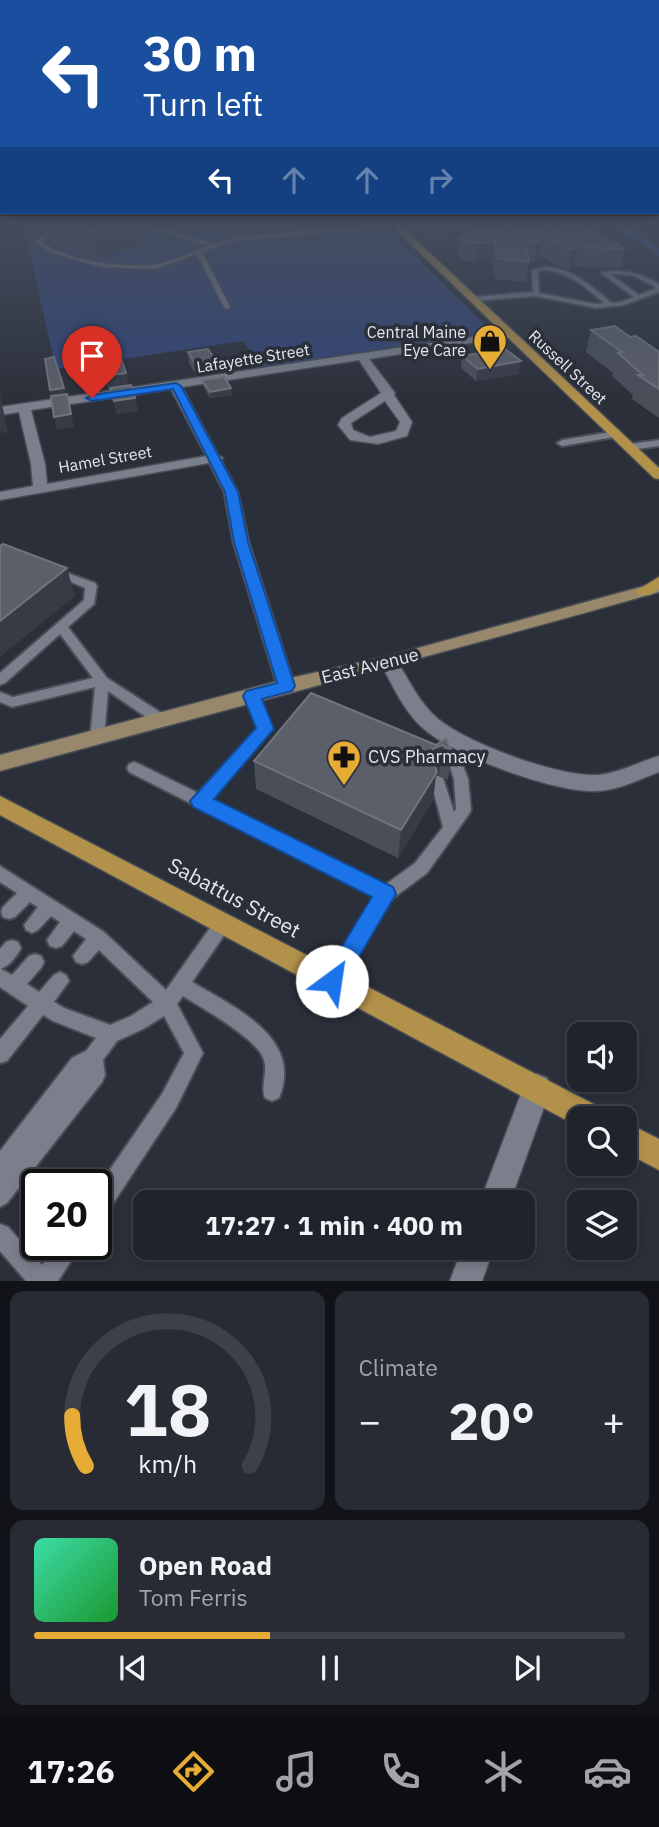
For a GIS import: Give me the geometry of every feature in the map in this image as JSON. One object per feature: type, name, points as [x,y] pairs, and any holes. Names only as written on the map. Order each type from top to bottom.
[{"type":"main road","name":"Russell Street","points":[[458,284],[659,475]]},
{"type":"main road","name":"East Avenue","points":[[0,763],[286,686],[389,662],[654,587]]},
{"type":"main road","name":"Sabattus Street","points":[[0,805],[570,1106]]},
{"type":"main road","points":[[637,1143],[659,1155]]},
{"type":"street","name":"Lafayette Street","points":[[0,411],[511,334]]},
{"type":"street","points":[[362,357],[389,393],[407,422],[402,433],[393,438],[369,441],[349,434],[344,425],[346,421],[389,393]]},
{"type":"street","points":[[176,386],[232,492],[241,542],[286,686]]},
{"type":"street","points":[[24,408],[40,489]]},
{"type":"street","name":"Hamel Street","points":[[0,496],[216,458]]},
{"type":"street","points":[[389,662],[421,714],[448,735],[523,766],[578,783],[600,783],[659,764]]},
{"type":"street","points":[[499,1190],[537,1088]]},
{"type":"street","points":[[466,1281],[474,1260]]},
{"type":"lane","points":[[215,284],[227,307]]},
{"type":"lane","points":[[536,284],[536,294]]},
{"type":"lane","points":[[584,284],[610,305]]},
{"type":"lane","points":[[619,284],[638,297]]},
{"type":"lane","points":[[474,299],[536,294],[580,304],[622,304],[659,286],[655,284]]},
{"type":"lane","points":[[562,443],[617,434]]},
{"type":"lane","points":[[630,447],[659,443]]},
{"type":"lane","points":[[0,680],[90,601],[90,586],[44,567]]},
{"type":"lane","points":[[61,628],[102,681],[161,720]]},
{"type":"lane","points":[[0,697],[12,702],[102,681]]},
{"type":"lane","points":[[97,738],[102,681]]},
{"type":"lane","points":[[200,801],[265,729],[252,696]]},
{"type":"lane","points":[[332,981],[386,894],[422,868],[464,810],[461,779],[456,764],[436,761],[448,735]]},
{"type":"lane","points":[[134,768],[386,894]]},
{"type":"lane","points":[[438,782],[451,830]]},
{"type":"lane","points":[[3,879],[29,892],[98,938],[167,1003],[194,1053],[169,1101],[112,1185]]},
{"type":"lane","points":[[9,912],[29,892]]},
{"type":"lane","points":[[32,925],[50,906]]},
{"type":"lane","points":[[56,940],[72,921]]},
{"type":"lane","points":[[0,1168],[79,1065],[93,1058],[110,1034],[136,1023],[167,1003],[222,923]]},
{"type":"lane","points":[[82,956],[98,938]]},
{"type":"lane","points":[[35,962],[7,982],[59,1016],[110,1034]]},
{"type":"lane","points":[[0,1054],[60,981]]},
{"type":"lane","points":[[180,984],[258,1036],[273,1055],[275,1072],[272,1091]]},
{"type":"lane","points":[[0,1196],[95,1075],[93,1058]]},
{"type":"lane","points":[[0,1236],[42,1281],[58,1260]]},
{"type":"shaded area","points":[[37,284],[443,284],[490,330],[262,367],[243,341],[56,369]]},
{"type":"building","points":[[615,326],[659,352],[659,389],[638,375],[643,375],[618,353],[622,352],[591,330]]},
{"type":"building","points":[[208,349],[216,361],[195,364],[188,352]]},
{"type":"building","points":[[505,349],[521,361],[478,369],[462,356]]},
{"type":"building","points":[[54,357],[64,388],[50,390],[45,359]]},
{"type":"building","points":[[121,358],[126,373],[106,376],[101,361]]},
{"type":"building","points":[[224,377],[231,388],[210,392],[202,380]]},
{"type":"building","points":[[131,385],[135,398],[114,401],[110,388]]},
{"type":"building","points":[[67,394],[71,414],[54,417],[51,396]]},
{"type":"building","points":[[3,544],[67,568],[0,621],[0,546]]},
{"type":"building","name":"CVS Pharmacy","points":[[311,693],[436,745],[446,738],[452,752],[443,745],[434,748],[431,756],[437,772],[401,830],[254,761]]},
{"type":"place","name":"Central Maine Eye Care","points":[[490,371]]},
{"type":"place","name":"CVS Pharmacy","points":[[344,787]]},
{"type":"route","points":[[92,398],[176,386],[232,492],[241,542],[286,686],[252,696],[265,729],[200,801],[386,894],[332,981]]}]
